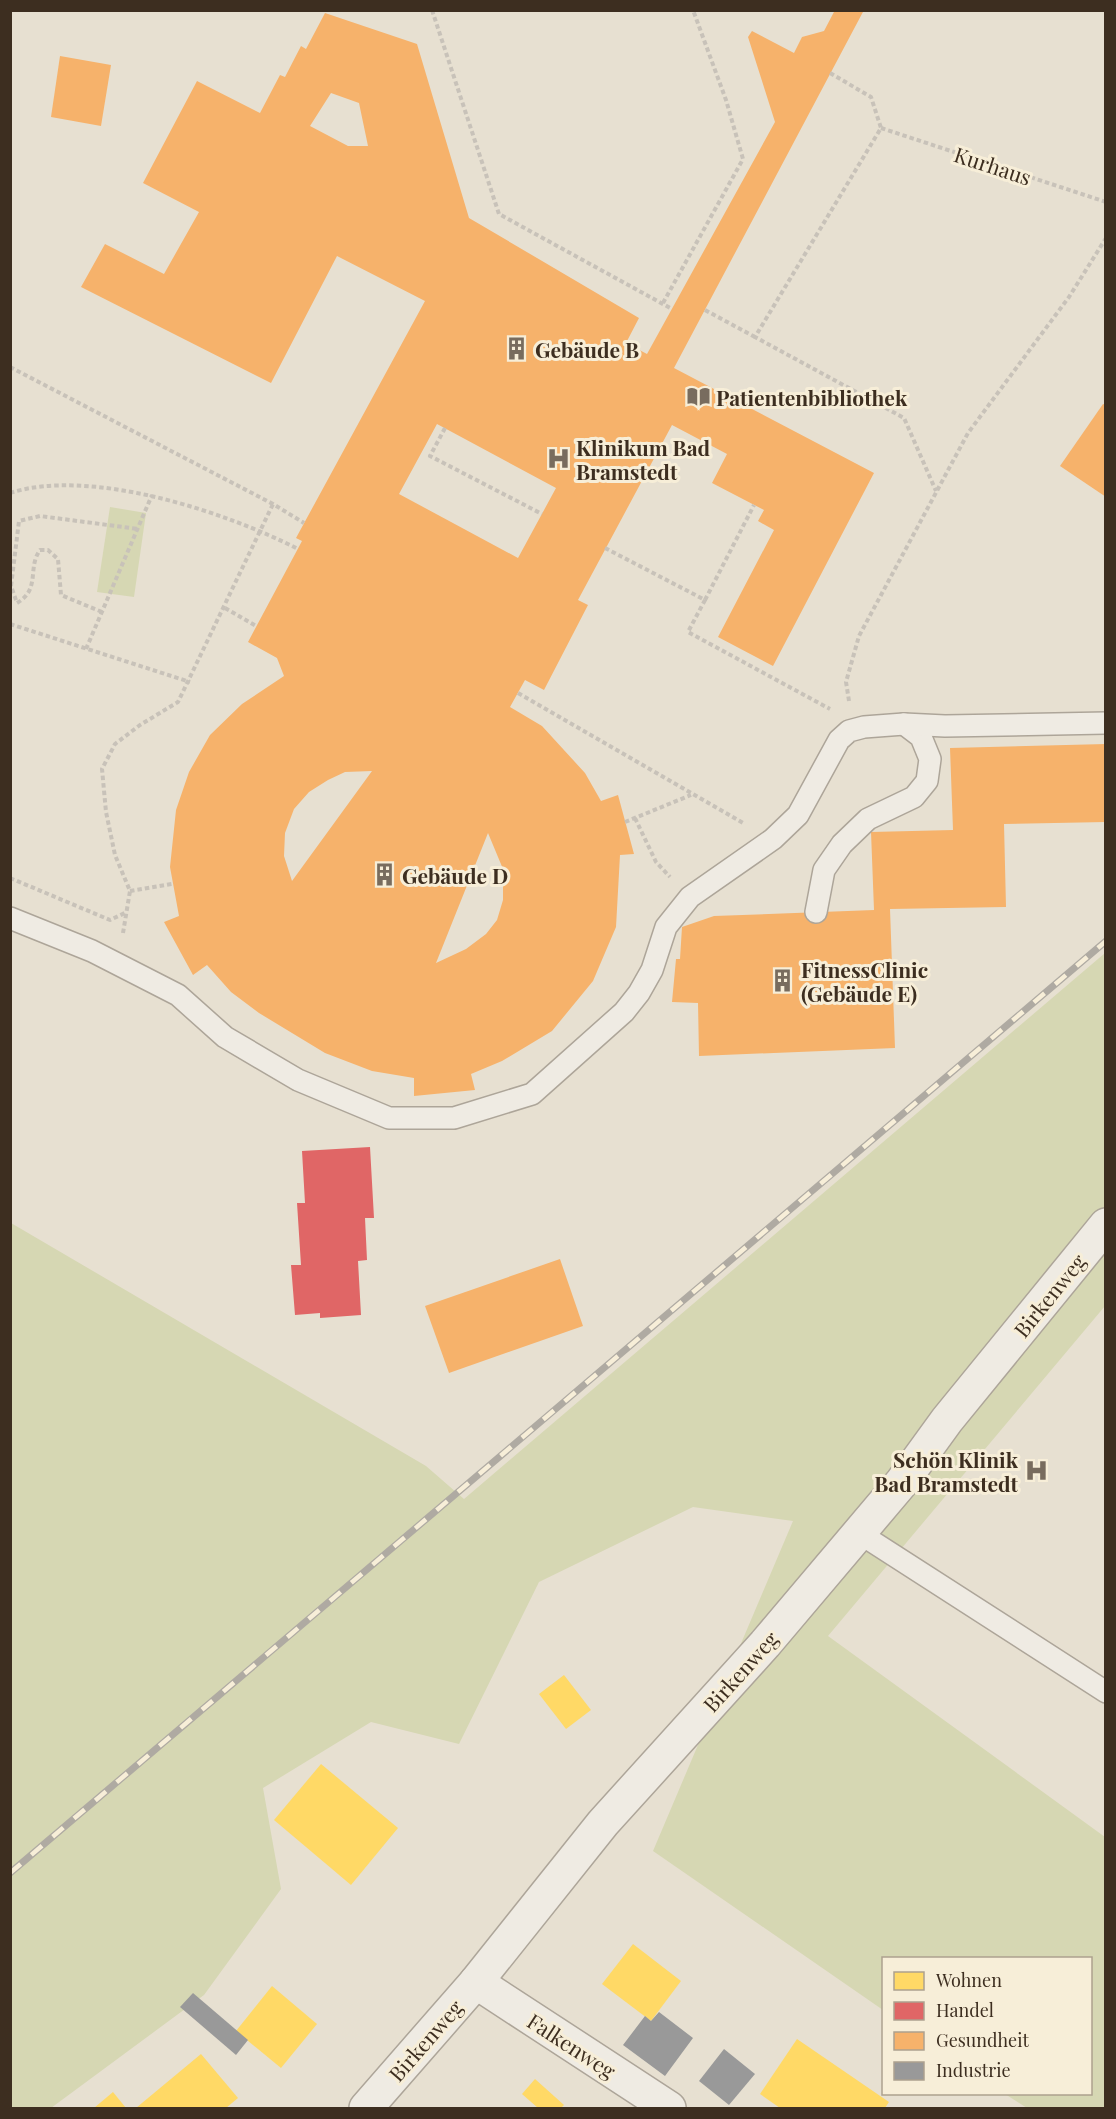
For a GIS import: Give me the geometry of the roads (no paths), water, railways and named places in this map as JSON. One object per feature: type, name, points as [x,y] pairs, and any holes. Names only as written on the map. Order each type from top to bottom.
[{"type":"street","name":"Birkenweg","points":[[366,2109],[476,1982],[603,1823],[765,1644],[859,1533],[1106,1225]]},
{"type":"street","name":"Falkenweg","points":[[476,1982],[669,2109]]},
{"type":"lane","points":[[10,918],[92,951],[178,995],[225,1037],[298,1080],[389,1118],[454,1118],[532,1094],[624,1012],[639,993],[652,970],[666,927],[690,897],[773,839],[798,815],[839,740],[851,726],[1106,723]]},
{"type":"lane","points":[[816,912],[824,870],[842,844],[868,819],[914,797],[927,781],[930,759],[926,748],[921,737],[904,724]]},
{"type":"lane","points":[[859,1533],[1106,1692]]},
{"type":"railway","points":[[10,1873],[1106,941]]},
{"type":"place","name":"Gebäude B","points":[[517,349]]},
{"type":"place","name":"Patientenbibliothek","points":[[698,397]]},
{"type":"place","name":"Klinikum Bad Bramstedt","points":[[558,459]]},
{"type":"place","name":"Gebäude D","points":[[384,875]]},
{"type":"place","name":"FitnessClinic (Gebäude E)","points":[[783,981]]},
{"type":"place","name":"Schön Klinik Bad Bramstedt","points":[[1036,1471]]}]
